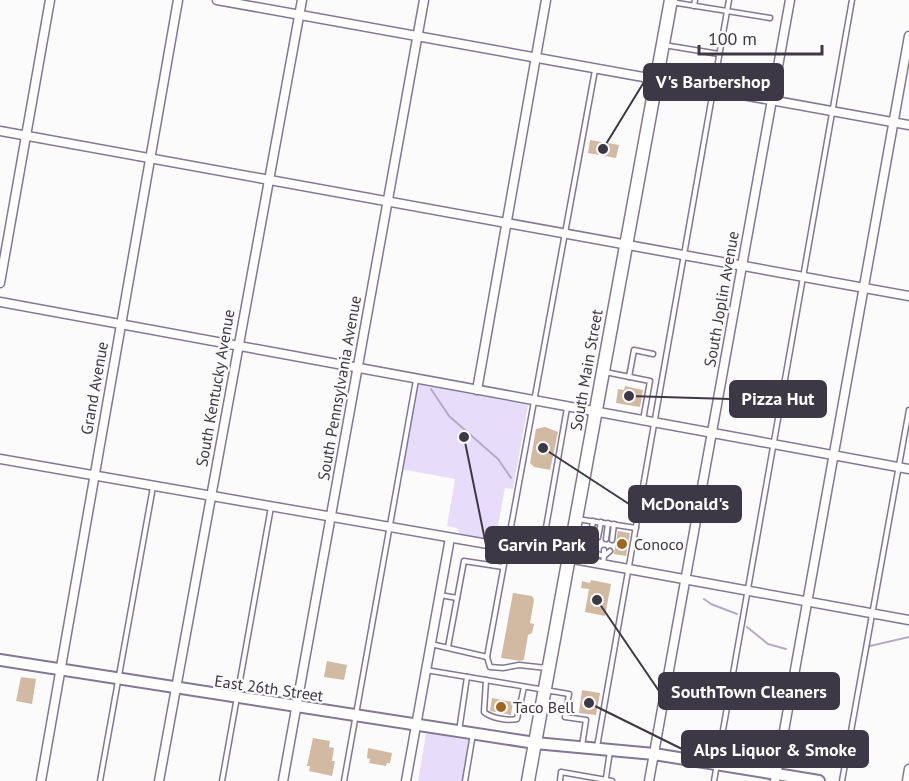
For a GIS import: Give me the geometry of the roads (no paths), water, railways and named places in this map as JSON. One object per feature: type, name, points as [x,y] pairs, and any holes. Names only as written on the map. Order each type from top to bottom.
[{"type":"main road","name":"South Main Street","points":[[528,781],[671,1]]},
{"type":"street","points":[[0,283],[50,0]]},
{"type":"street","name":"Grand Avenue","points":[[41,781],[178,0]]},
{"type":"street","points":[[217,0],[909,125]]},
{"type":"street","name":"South Kentucky Avenue","points":[[159,781],[302,0]]},
{"type":"street","name":"South Pennsylvania Avenue","points":[[284,781],[424,0]]},
{"type":"street","points":[[477,390],[546,0]]},
{"type":"street","name":"South Joplin Avenue","points":[[649,781],[790,0]]},
{"type":"street","points":[[775,778],[909,36]]},
{"type":"street","points":[[0,131],[909,296]]},
{"type":"street","points":[[0,302],[909,469]]},
{"type":"street","points":[[0,459],[507,548],[568,558],[603,560],[628,569],[909,620]]},
{"type":"street","points":[[406,781],[450,538]]},
{"type":"street","name":"East 26th Street","points":[[0,660],[459,732],[535,743],[654,754],[717,764],[775,778],[819,781]]},
{"type":"street","points":[[907,781],[909,769]]},
{"type":"lane","points":[[694,6],[695,0]]},
{"type":"lane","points":[[597,749],[729,0]]},
{"type":"lane","points":[[714,781],[852,0]]},
{"type":"lane","points":[[671,1],[771,18]]},
{"type":"lane","points":[[663,44],[719,54]]},
{"type":"lane","points":[[548,668],[519,665],[502,668],[490,666],[487,657],[536,401],[595,69]]},
{"type":"lane","points":[[629,377],[634,350],[653,354]]},
{"type":"lane","points":[[602,371],[650,381],[643,421]]},
{"type":"lane","points":[[344,781],[416,379]]},
{"type":"lane","points":[[567,407],[545,533],[572,538]]},
{"type":"lane","points":[[842,781],[909,410]]},
{"type":"lane","points":[[100,781],[153,486]]},
{"type":"lane","points":[[222,781],[271,507]]},
{"type":"lane","points":[[575,518],[636,528]]},
{"type":"lane","points":[[591,536],[593,521]]},
{"type":"lane","points":[[598,537],[601,522]]},
{"type":"lane","points":[[606,539],[608,523]]},
{"type":"lane","points":[[612,540],[614,524]]},
{"type":"lane","points":[[589,548],[590,552],[596,552],[603,560]]},
{"type":"lane","points":[[603,560],[604,550]]},
{"type":"lane","points":[[603,560],[610,551]]},
{"type":"lane","points":[[448,647],[464,561],[504,567]]},
{"type":"lane","points":[[439,595],[457,598]]},
{"type":"lane","points":[[431,644],[487,657]]},
{"type":"lane","points":[[426,670],[569,694],[565,717],[586,720],[581,747]]},
{"type":"lane","points":[[459,732],[467,677]]},
{"type":"lane","points":[[486,680],[482,706],[484,712],[489,716],[517,719],[520,714],[524,687]]},
{"type":"lane","points":[[465,781],[474,734]]},
{"type":"lane","points":[[606,778],[610,750]]},
{"type":"lane","points":[[560,781],[561,772],[587,778],[606,778],[612,781]]},
{"type":"waterway","points":[[431,389],[449,416],[498,459],[511,478]]},
{"type":"waterway","points":[[704,599],[737,614]]},
{"type":"waterway","points":[[747,627],[768,644],[786,649]]},
{"type":"waterway","points":[[870,646],[909,637]]},
{"type":"place","name":"V's Barbershop","points":[[603,149]]},
{"type":"place","name":"Pizza Hut","points":[[629,396]]},
{"type":"place","name":"Garvin Park","points":[[464,437]]},
{"type":"place","name":"McDonald's","points":[[543,448]]},
{"type":"place","name":"Conoco","points":[[622,544]]},
{"type":"place","name":"SouthTown Cleaners","points":[[597,600]]},
{"type":"place","name":"Alps Liquor & Smoke","points":[[589,703]]},
{"type":"place","name":"Taco Bell","points":[[501,707]]}]
